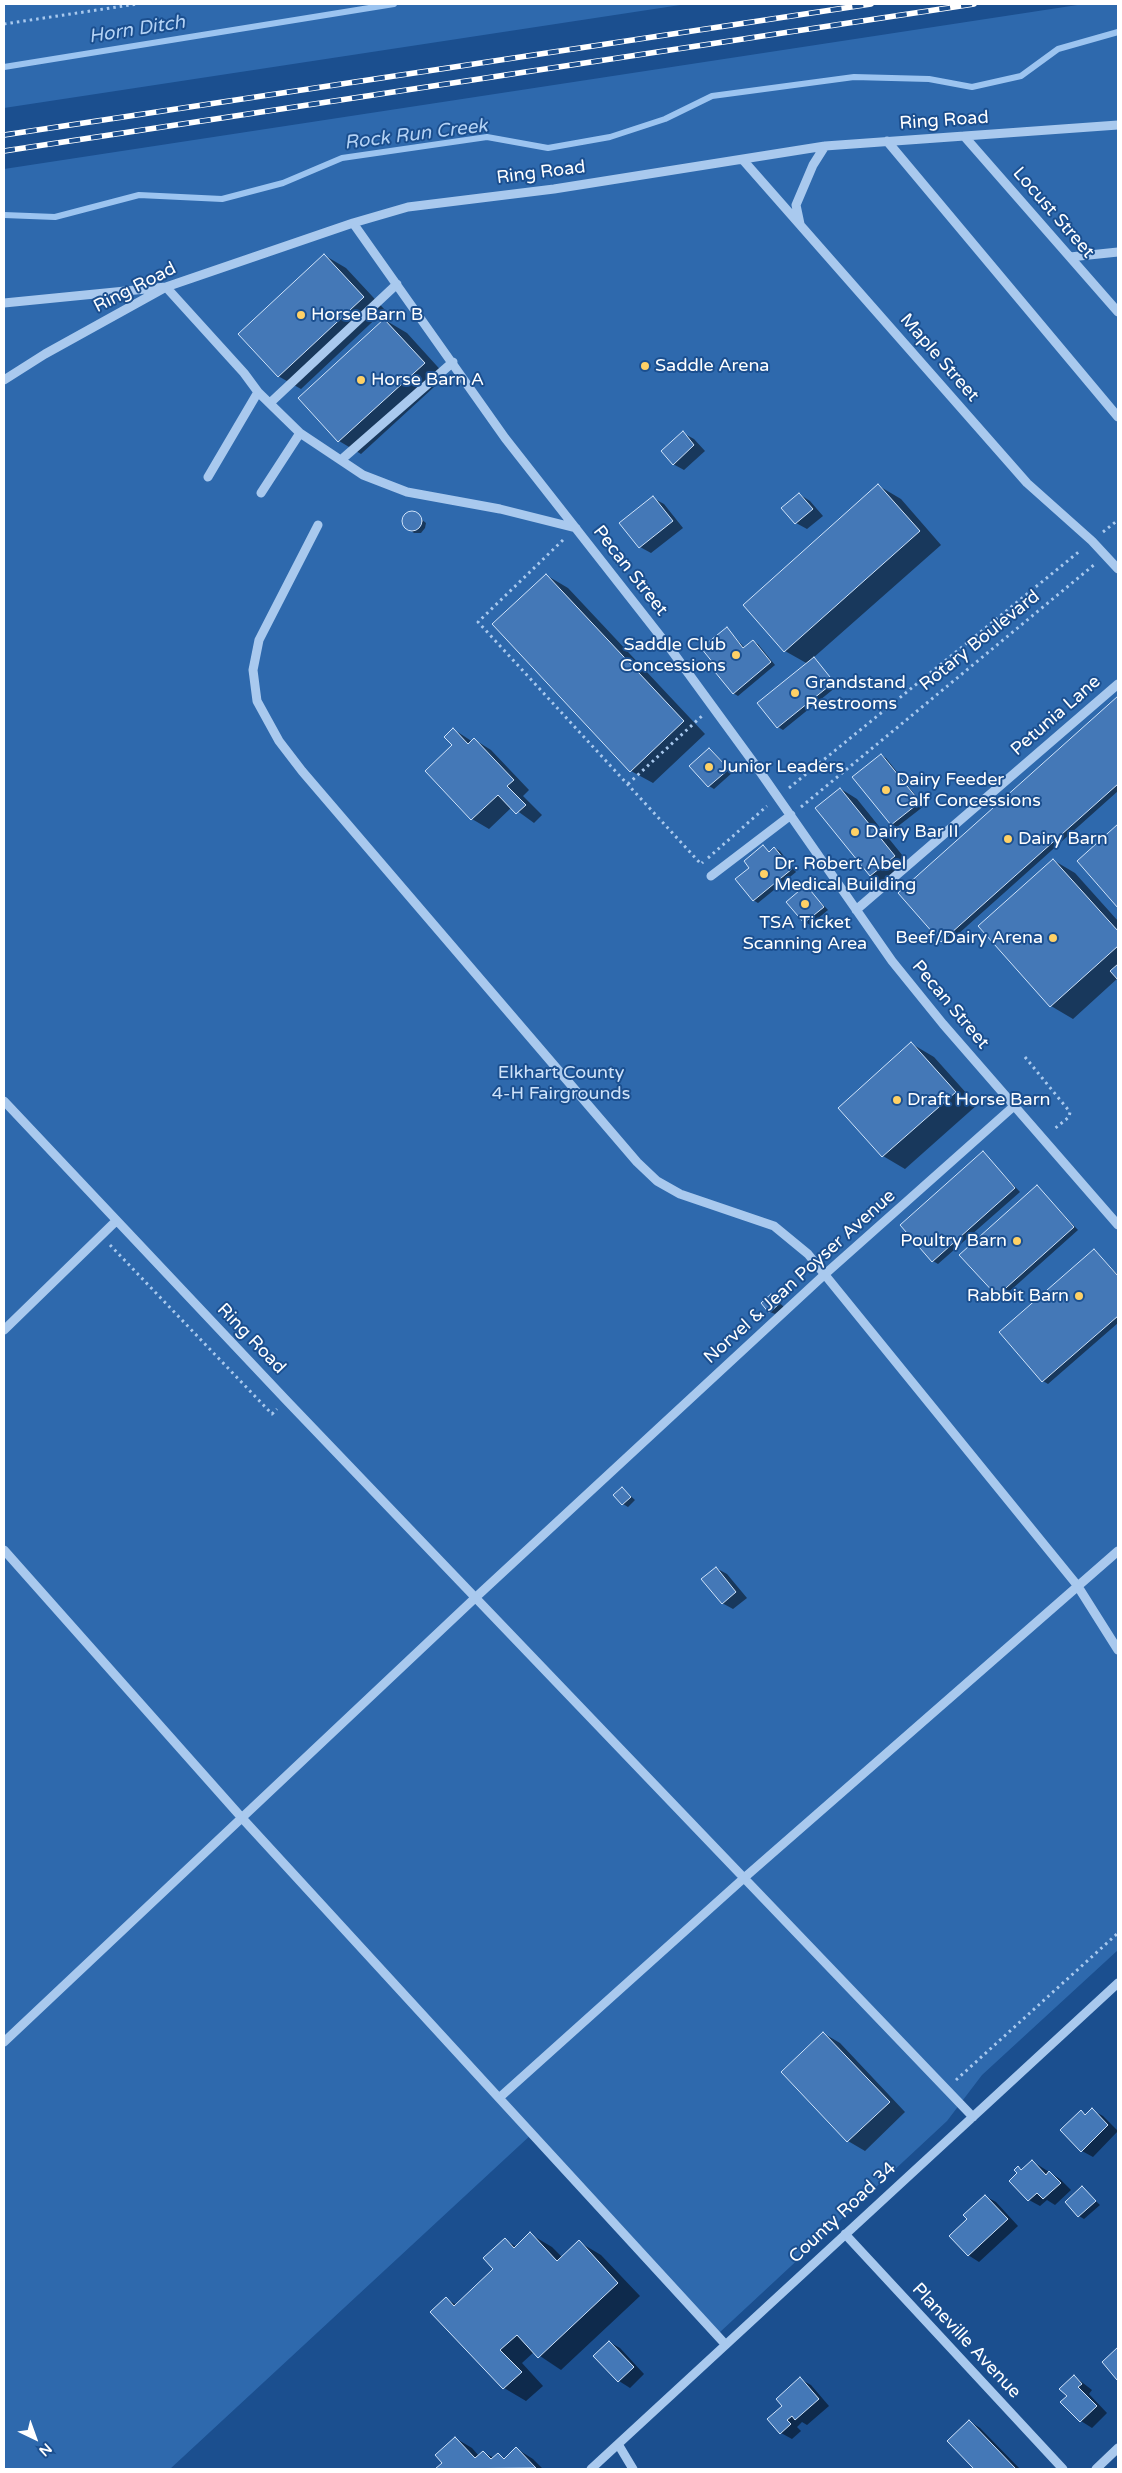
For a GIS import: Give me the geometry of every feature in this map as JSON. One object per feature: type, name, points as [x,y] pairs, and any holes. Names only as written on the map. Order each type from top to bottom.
[{"type":"street","name":"Ring Road","points":[[4,380],[45,354],[166,287],[353,223],[408,207],[554,189],[825,146],[1118,125]]},
{"type":"street","name":"Locust Street","points":[[964,136],[1118,312]]},
{"type":"street","points":[[887,141],[1118,416]]},
{"type":"street","points":[[801,226],[796,205],[813,165],[825,146]]},
{"type":"street","name":"Maple Street","points":[[743,160],[1027,483],[1092,541],[1118,569]]},
{"type":"street","name":"Pecan Street","points":[[353,223],[505,438],[546,492],[577,528],[712,707],[916,992],[1118,1225]]},
{"type":"street","points":[[1070,257],[1116,255]]},
{"type":"street","points":[[270,403],[397,284]]},
{"type":"street","points":[[4,303],[166,287],[244,373],[258,392],[300,433],[363,475],[407,492],[500,509],[577,528]]},
{"type":"street","points":[[341,460],[453,362]]},
{"type":"street","points":[[208,477],[258,392]]},
{"type":"street","points":[[261,493],[300,433]]},
{"type":"street","points":[[318,525],[259,640],[253,670],[257,700],[279,741],[302,771],[637,1162],[657,1181],[680,1194],[774,1226],[808,1254],[1077,1585],[1118,1650]]},
{"type":"street","name":"Petunia Lane","points":[[856,910],[1118,684]]},
{"type":"street","points":[[712,876],[791,815]]},
{"type":"street","name":"Ring Road","points":[[4,1101],[287,1401],[973,2117]]},
{"type":"street","name":"Norvel & Jean Poyser Avenue","points":[[4,2042],[475,1598],[824,1275],[1014,1106]]},
{"type":"street","points":[[4,1330],[116,1221]]},
{"type":"street","points":[[4,1550],[242,1818],[725,2344]]},
{"type":"street","points":[[499,2098],[744,1878],[1118,1551]]},
{"type":"street","name":"County Road 34","points":[[591,2469],[1118,1983]]},
{"type":"street","name":"Planeville Avenue","points":[[845,2234],[1063,2469]]},
{"type":"street","points":[[618,2444],[633,2469]]},
{"type":"street","points":[[1096,2469],[1118,2448]]},
{"type":"path","points":[[4,24],[137,4]]},
{"type":"path","points":[[577,528],[478,622],[701,864],[778,797],[1092,541]]},
{"type":"path","name":"Rotary Boulevard","points":[[791,815],[1106,556]]},
{"type":"path","points":[[628,784],[712,707]]},
{"type":"path","points":[[1025,1057],[1070,1112],[1069,1117],[1043,1139]]},
{"type":"path","points":[[101,1236],[272,1414],[287,1401]]},
{"type":"path","points":[[946,2089],[1118,1933]]},
{"type":"green space","points":[[4,4],[687,4],[4,108]]},
{"type":"green space","name":"Elkhart County 4-H Fairgrounds","points":[[1084,4],[1118,4],[1118,1950],[982,2075],[947,2121],[719,2333],[533,2133],[170,2469],[4,2469],[4,169]]},
{"type":"building","name":"Horse Barn B","points":[[324,254],[364,297],[278,377],[238,334]]},
{"type":"building","name":"Horse Barn A","points":[[384,319],[425,363],[338,442],[298,398]]},
{"type":"building","points":[[683,431],[694,445],[673,465],[661,451]]},
{"type":"building","points":[[878,484],[920,531],[784,652],[743,605]]},
{"type":"building","points":[[799,493],[813,509],[795,524],[781,508]]},
{"type":"building","points":[[653,496],[673,521],[639,548],[619,523]]},
{"type":"building","points":[[412,511],[419,514],[422,521],[419,528],[412,531],[405,528],[402,521],[405,514]]},
{"type":"building","points":[[546,574],[684,721],[630,772],[492,624]]},
{"type":"building","name":"Saddle Club Concessions","points":[[727,627],[743,648],[753,640],[771,662],[733,694],[715,672],[718,669],[701,648]]},
{"type":"building","name":"Grandstand Restrooms","points":[[814,657],[834,682],[777,728],[757,703]]},
{"type":"building","name":"Dairy Barn","points":[[1118,696],[1118,784],[941,942],[898,893]]},
{"type":"building","points":[[453,728],[468,744],[474,738],[514,780],[507,786],[526,805],[516,814],[498,795],[471,820],[425,771],[452,745],[444,737]]},
{"type":"building","name":"Junior Leaders","points":[[709,748],[729,769],[708,787],[689,766]]},
{"type":"building","name":"Dairy Feeder Calf Concessions","points":[[881,754],[920,802],[891,825],[852,777]]},
{"type":"building","name":"Dairy Bar II","points":[[840,788],[895,856],[870,876],[815,808]]},
{"type":"building","points":[[1118,824],[1118,908],[1077,861]]},
{"type":"building","name":"Dr. Robert Abel Medical Building","points":[[763,845],[769,852],[774,847],[792,869],[753,901],[735,879],[749,868],[744,861]]},
{"type":"building","name":"Beef/Dairy Arena","points":[[1053,859],[1118,931],[1118,946],[1050,1007],[978,926]]},
{"type":"building","name":"TSA Ticket Scanning Area","points":[[806,885],[824,907],[804,923],[786,902]]},
{"type":"building","points":[[1118,964],[1118,980],[1110,971]]},
{"type":"building","name":"Draft Horse Barn","points":[[911,1042],[956,1092],[882,1157],[838,1108]]},
{"type":"building","points":[[983,1151],[1015,1188],[932,1262],[900,1225]]},
{"type":"building","name":"Poultry Barn","points":[[1037,1185],[1074,1227],[997,1296],[959,1255]]},
{"type":"building","name":"Rabbit Barn","points":[[1094,1249],[1118,1276],[1118,1316],[1042,1382],[999,1332]]},
{"type":"building","points":[[771,1294],[780,1303],[769,1313],[761,1303]]},
{"type":"building","points":[[622,1487],[631,1497],[622,1505],[613,1495]]},
{"type":"building","points":[[716,1567],[736,1592],[722,1604],[701,1579]]},
{"type":"building","points":[[823,2032],[890,2102],[847,2142],[781,2072]]},
{"type":"building","points":[[1092,2108],[1108,2125],[1081,2152],[1060,2130],[1081,2110],[1085,2115]]},
{"type":"building","points":[[1032,2160],[1046,2175],[1049,2171],[1061,2183],[1043,2199],[1037,2193],[1028,2201],[1009,2181],[1017,2173],[1014,2170],[1018,2166],[1021,2170]]},
{"type":"building","points":[[1082,2186],[1096,2201],[1078,2217],[1065,2202]]},
{"type":"building","points":[[985,2195],[1008,2219],[968,2256],[949,2236],[967,2219],[963,2215]]},
{"type":"building","points":[[530,2232],[557,2261],[579,2240],[618,2283],[538,2358],[517,2335],[500,2350],[522,2372],[503,2389],[430,2312],[446,2297],[454,2306],[493,2269],[483,2258],[505,2238],[514,2248]]},
{"type":"building","points":[[609,2341],[634,2367],[618,2382],[593,2356]]},
{"type":"building","points":[[1118,2347],[1118,2379],[1117,2380],[1102,2362]]},
{"type":"building","points":[[1074,2375],[1082,2384],[1078,2387],[1097,2406],[1080,2422],[1060,2402],[1067,2396],[1059,2389]]},
{"type":"building","points":[[800,2377],[819,2399],[795,2420],[792,2416],[787,2420],[791,2424],[780,2434],[767,2419],[782,2406],[776,2399]]},
{"type":"building","points":[[969,2420],[1016,2469],[974,2469],[947,2441]]},
{"type":"building","points":[[455,2437],[475,2458],[483,2451],[491,2459],[498,2453],[504,2459],[516,2447],[536,2468],[435,2469],[442,2463],[435,2455]]},
{"type":"waterway","name":"Horn Ditch","points":[[4,67],[394,4]]},
{"type":"waterway","name":"Rock Run Creek","points":[[4,215],[55,217],[139,195],[222,199],[283,183],[342,158],[487,137],[548,148],[610,137],[665,119],[712,96],[854,77],[929,79],[972,87],[1021,76],[1058,49],[1118,32]]},
{"type":"railway","points":[[4,135],[871,4]]},
{"type":"railway","points":[[4,151],[974,4]]},
{"type":"place","name":"Horse Barn B","points":[[301,315]]},
{"type":"place","name":"Saddle Arena","points":[[645,366]]},
{"type":"place","name":"Horse Barn A","points":[[361,380]]},
{"type":"place","name":"Saddle Club Concessions","points":[[736,655]]},
{"type":"place","name":"Grandstand Restrooms","points":[[795,693]]},
{"type":"place","name":"Junior Leaders","points":[[709,767]]},
{"type":"place","name":"Dairy Feeder Calf Concessions","points":[[886,790]]},
{"type":"place","name":"Dairy Bar II","points":[[855,832]]},
{"type":"place","name":"Dairy Barn","points":[[1008,839]]},
{"type":"place","name":"Dr. Robert Abel Medical Building","points":[[764,874]]},
{"type":"place","name":"TSA Ticket Scanning Area","points":[[805,904]]},
{"type":"place","name":"Beef/Dairy Arena","points":[[1053,938]]},
{"type":"place","name":"Draft Horse Barn","points":[[897,1100]]},
{"type":"place","name":"Poultry Barn","points":[[1017,1241]]},
{"type":"place","name":"Rabbit Barn","points":[[1079,1296]]}]
